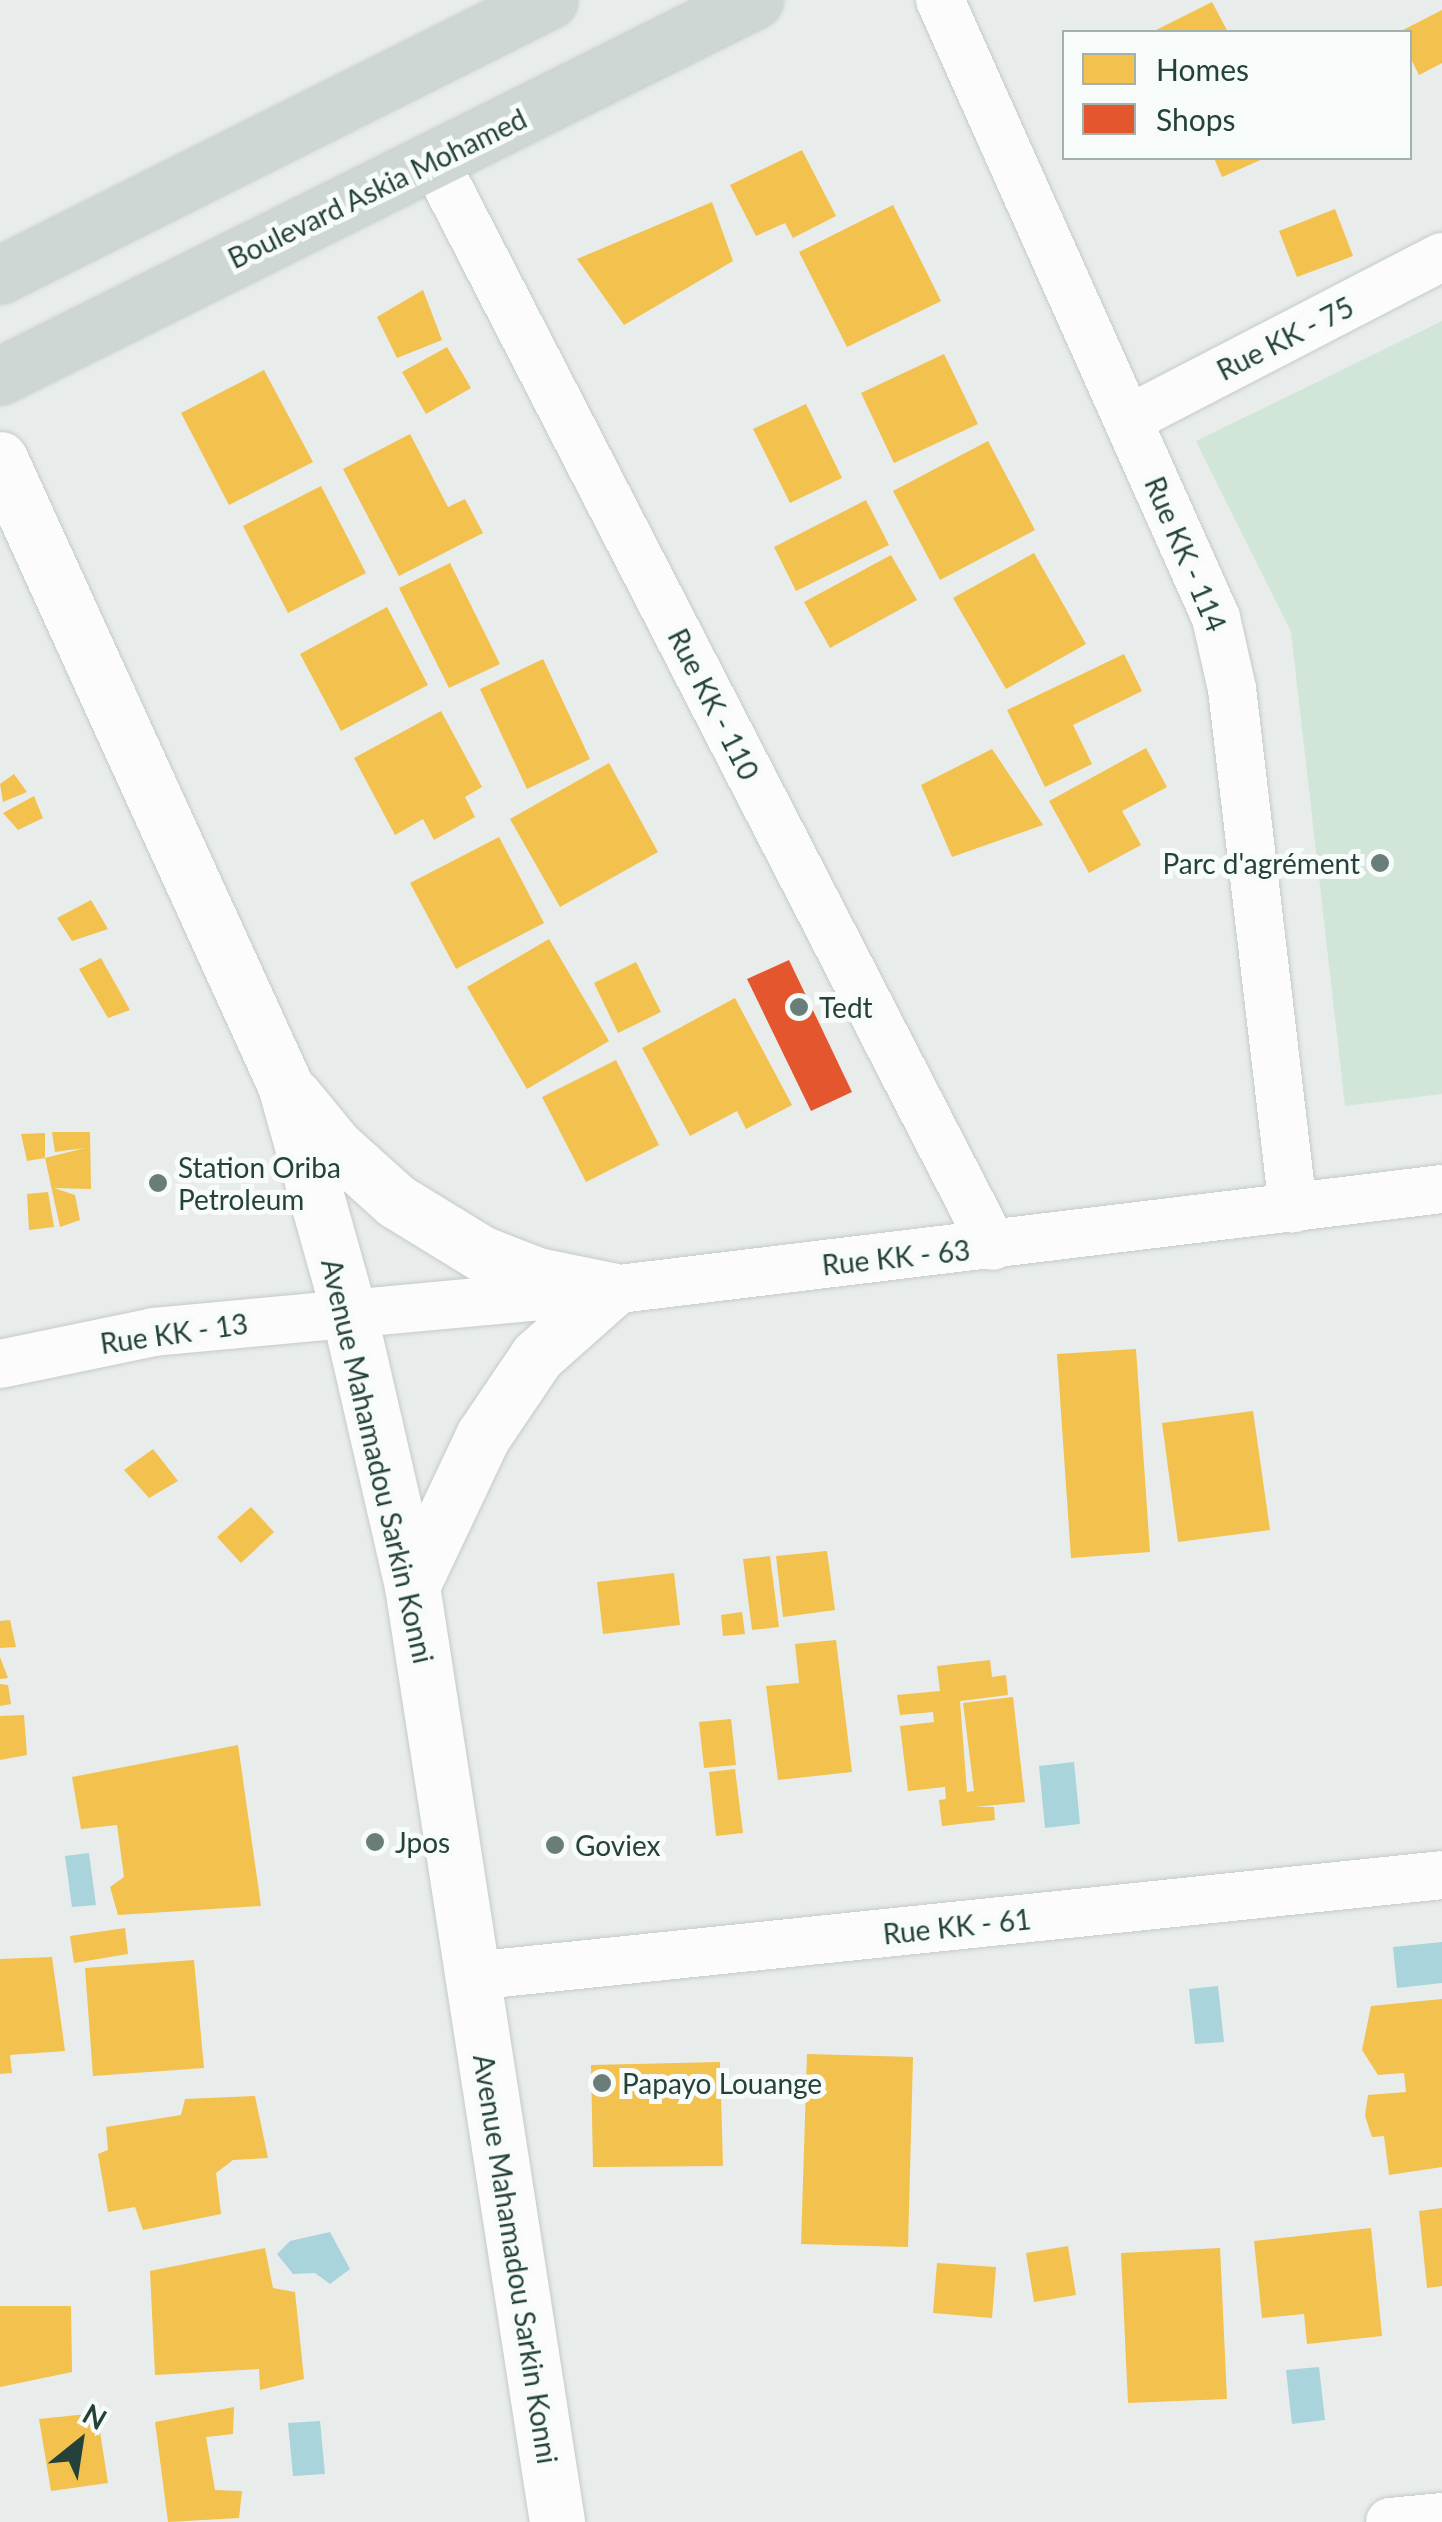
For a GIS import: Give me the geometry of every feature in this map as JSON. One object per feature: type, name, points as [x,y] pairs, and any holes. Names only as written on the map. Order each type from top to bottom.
[{"type":"main road","points":[[0,276],[549,0]]},
{"type":"main road","name":"Boulevard Askia Mohamed","points":[[0,376],[436,162],[754,0]]},
{"type":"street","name":"Rue KK - 114","points":[[940,0],[1216,618],[1226,652],[1293,1208]]},
{"type":"street","name":"Rue KK - 110","points":[[436,162],[993,1246]]},
{"type":"street","name":"Rue KK - 75","points":[[1128,419],[1442,257]]},
{"type":"street","name":"Avenue Mahamadou Sarkin Konni","points":[[0,459],[285,1085],[349,1313],[412,1586],[556,2522]]},
{"type":"street","points":[[285,1085],[335,1146],[396,1202],[495,1258],[537,1276],[611,1290]]},
{"type":"street","name":"Rue KK - 63","points":[[349,1313],[611,1290],[1442,1189]]},
{"type":"street","points":[[412,1586],[483,1436],[538,1356],[611,1290]]},
{"type":"street","name":"Rue KK - 13","points":[[0,1364],[154,1332],[349,1313]]},
{"type":"street","name":"Rue KK - 61","points":[[472,1976],[1442,1875]]},
{"type":"street","points":[[1390,2522],[1442,2517]]},
{"type":"green space","name":"Parc d'agrément","points":[[1442,321],[1442,1094],[1345,1106],[1291,632],[1196,441]]},
{"type":"water","points":[[1074,1762],[1080,1824],[1045,1828],[1039,1766]]},
{"type":"water","points":[[89,1853],[96,1905],[72,1907],[65,1856]]},
{"type":"water","points":[[1442,1942],[1442,1983],[1397,1988],[1393,1947]]},
{"type":"water","points":[[1218,1986],[1224,2042],[1195,2044],[1189,1989]]},
{"type":"water","points":[[330,2232],[350,2269],[330,2284],[315,2273],[293,2274],[277,2254],[290,2241]]},
{"type":"water","points":[[1319,2367],[1325,2420],[1292,2424],[1286,2370]]},
{"type":"water","points":[[320,2421],[325,2474],[293,2476],[288,2423]]},
{"type":"building: Homes","points":[[1212,2],[1227,30],[1156,30]]},
{"type":"building: Homes","points":[[1442,10],[1442,63],[1419,75],[1412,61],[1412,30],[1403,30]]},
{"type":"building: Homes","points":[[802,150],[836,216],[793,238],[785,223],[756,236],[730,185]]},
{"type":"building: Homes","points":[[1215,160],[1260,160],[1222,177]]},
{"type":"building: Homes","points":[[712,202],[733,261],[624,325],[577,259]]},
{"type":"building: Homes","points":[[893,205],[941,301],[847,347],[799,252]]},
{"type":"building: Homes","points":[[1335,209],[1353,256],[1297,277],[1279,231]]},
{"type":"building: Homes","points":[[423,290],[442,340],[397,358],[377,317]]},
{"type":"building: Homes","points":[[447,347],[471,388],[426,414],[402,372]]},
{"type":"building: Homes","points":[[944,354],[978,424],[894,463],[861,393]]},
{"type":"building: Homes","points":[[264,370],[313,462],[229,505],[181,413]]},
{"type":"building: Homes","points":[[806,404],[842,478],[790,503],[753,429]]},
{"type":"building: Homes","points":[[410,434],[448,507],[465,499],[483,533],[399,576],[343,469]]},
{"type":"building: Homes","points":[[988,441],[1035,530],[940,580],[893,491]]},
{"type":"building: Homes","points":[[321,486],[366,573],[288,613],[243,526]]},
{"type":"building: Homes","points":[[866,500],[889,545],[796,591],[774,547]]},
{"type":"building: Homes","points":[[1034,553],[1086,644],[1006,689],[953,598]]},
{"type":"building: Homes","points":[[891,555],[917,600],[830,648],[804,602]]},
{"type":"building: Homes","points":[[450,563],[500,664],[449,688],[399,588]]},
{"type":"building: Homes","points":[[387,607],[428,685],[341,731],[300,654]]},
{"type":"building: Homes","points":[[1124,654],[1142,691],[1073,725],[1092,764],[1045,787],[1007,710]]},
{"type":"building: Homes","points":[[543,659],[590,759],[527,789],[480,689]]},
{"type":"building: Homes","points":[[441,711],[482,787],[465,797],[475,817],[434,840],[423,819],[395,835],[354,758]]},
{"type":"building: Homes","points":[[1146,748],[1167,787],[1122,811],[1141,845],[1089,873],[1049,801]]},
{"type":"building: Homes","points":[[992,749],[1043,825],[952,857],[921,785]]},
{"type":"building: Homes","points":[[609,763],[658,852],[560,907],[510,819]]},
{"type":"building: Homes","points":[[14,774],[27,792],[3,802],[0,784]]},
{"type":"building: Homes","points":[[34,796],[43,818],[18,830],[3,813]]},
{"type":"building: Homes","points":[[499,837],[544,923],[456,969],[410,883]]},
{"type":"building: Homes","points":[[91,900],[108,929],[72,941],[57,918]]},
{"type":"building: Homes","points":[[549,939],[609,1041],[527,1089],[467,987]]},
{"type":"building: Homes","points":[[101,958],[130,1010],[108,1018],[79,969]]},
{"type":"building: Homes","points":[[636,962],[661,1012],[618,1033],[594,983]]},
{"type":"building: Homes","points":[[735,998],[792,1105],[746,1129],[737,1111],[690,1136],[642,1048]]},
{"type":"building: Homes","points":[[616,1060],[659,1145],[586,1182],[542,1097]]},
{"type":"building: Homes","points":[[52,1132],[90,1132],[91,1189],[54,1188],[75,1195],[80,1220],[60,1227],[45,1158],[85,1148],[55,1152]]},
{"type":"building: Homes","points":[[45,1133],[45,1158],[27,1161],[21,1134]]},
{"type":"building: Homes","points":[[48,1192],[54,1227],[29,1230],[27,1194]]},
{"type":"building: Homes","points":[[1136,1349],[1150,1552],[1071,1558],[1057,1354]]},
{"type":"building: Homes","points":[[1253,1411],[1270,1530],[1178,1542],[1162,1423]]},
{"type":"building: Homes","points":[[153,1449],[178,1481],[149,1498],[124,1470]]},
{"type":"building: Homes","points":[[251,1507],[274,1532],[241,1563],[217,1537]]},
{"type":"building: Homes","points":[[827,1551],[835,1610],[783,1617],[776,1556]]},
{"type":"building: Homes","points":[[770,1556],[779,1627],[752,1630],[743,1559]]},
{"type":"building: Homes","points":[[674,1573],[680,1625],[603,1634],[597,1582]]},
{"type":"building: Homes","points":[[742,1612],[745,1634],[723,1636],[721,1615]]},
{"type":"building: Homes","points":[[10,1620],[16,1647],[0,1648],[0,1621]]},
{"type":"building: Homes","points":[[836,1640],[852,1772],[778,1780],[766,1686],[799,1683],[795,1644]]},
{"type":"building: Homes","points":[[0,1657],[8,1678],[0,1679]]},
{"type":"building: Homes","points":[[990,1660],[992,1677],[1006,1675],[1008,1695],[960,1701],[967,1792],[974,1791],[963,1703],[1013,1697],[1025,1802],[975,1807],[994,1807],[995,1820],[942,1826],[939,1800],[946,1799],[945,1787],[908,1791],[900,1726],[934,1722],[933,1712],[900,1715],[897,1695],[940,1691],[937,1666]]},
{"type":"building: Homes","points":[[0,1684],[8,1685],[11,1704],[0,1706]]},
{"type":"building: Homes","points":[[24,1715],[27,1755],[0,1760],[0,1716]]},
{"type":"building: Homes","points":[[731,1719],[736,1765],[704,1768],[699,1722]]},
{"type":"building: Homes","points":[[238,1745],[261,1906],[118,1915],[110,1887],[124,1877],[117,1825],[81,1829],[72,1777]]},
{"type":"building: Homes","points":[[735,1769],[743,1833],[716,1836],[709,1772]]},
{"type":"building: Homes","points":[[125,1928],[128,1954],[74,1963],[70,1936]]},
{"type":"building: Homes","points":[[52,1957],[65,2051],[10,2055],[12,2073],[0,2074],[0,1959]]},
{"type":"building: Homes","points":[[194,1960],[204,2068],[93,2076],[85,1968]]},
{"type":"building: Homes","points":[[1442,1999],[1442,2167],[1389,2175],[1384,2136],[1372,2137],[1365,2116],[1368,2095],[1406,2092],[1404,2073],[1378,2075],[1362,2050],[1371,2006]]},
{"type":"building: Homes","points":[[807,2054],[913,2057],[908,2247],[801,2244]]},
{"type":"building: Homes","points":[[720,2062],[723,2166],[593,2167],[591,2065]]},
{"type":"building: Homes","points":[[255,2096],[268,2158],[233,2160],[216,2173],[221,2214],[143,2230],[135,2207],[108,2212],[98,2154],[108,2150],[106,2127],[181,2115],[185,2099]]},
{"type":"building: Homes","points":[[1442,2208],[1442,2286],[1427,2288],[1419,2211]]},
{"type":"building: Homes","points":[[1371,2228],[1382,2336],[1307,2344],[1304,2314],[1262,2318],[1254,2241]]},
{"type":"building: Homes","points":[[1068,2246],[1076,2295],[1034,2302],[1026,2253]]},
{"type":"building: Homes","points":[[265,2248],[273,2288],[295,2292],[304,2379],[260,2390],[259,2369],[155,2375],[150,2271]]},
{"type":"building: Homes","points":[[1220,2248],[1227,2399],[1128,2403],[1121,2253]]},
{"type":"building: Homes","points":[[937,2263],[996,2267],[992,2318],[933,2313]]},
{"type":"building: Homes","points":[[0,2306],[71,2306],[72,2372],[0,2387]]},
{"type":"building: Homes","points":[[234,2407],[233,2434],[206,2437],[215,2490],[242,2491],[239,2518],[168,2522],[155,2422]]},
{"type":"building: Homes","points":[[97,2413],[108,2483],[51,2491],[39,2419]]},
{"type":"building: Shops","points":[[789,960],[852,1092],[811,1111],[747,979]]},
{"type":"place","name":"Parc d'agrément","points":[[1380,863]]},
{"type":"place","name":"Tedt","points":[[799,1007]]},
{"type":"place","name":"Station Oriba Petroleum","points":[[158,1183]]},
{"type":"place","name":"Jpos","points":[[375,1842]]},
{"type":"place","name":"Goviex","points":[[555,1845]]},
{"type":"place","name":"Papayo Louange","points":[[602,2083]]}]
